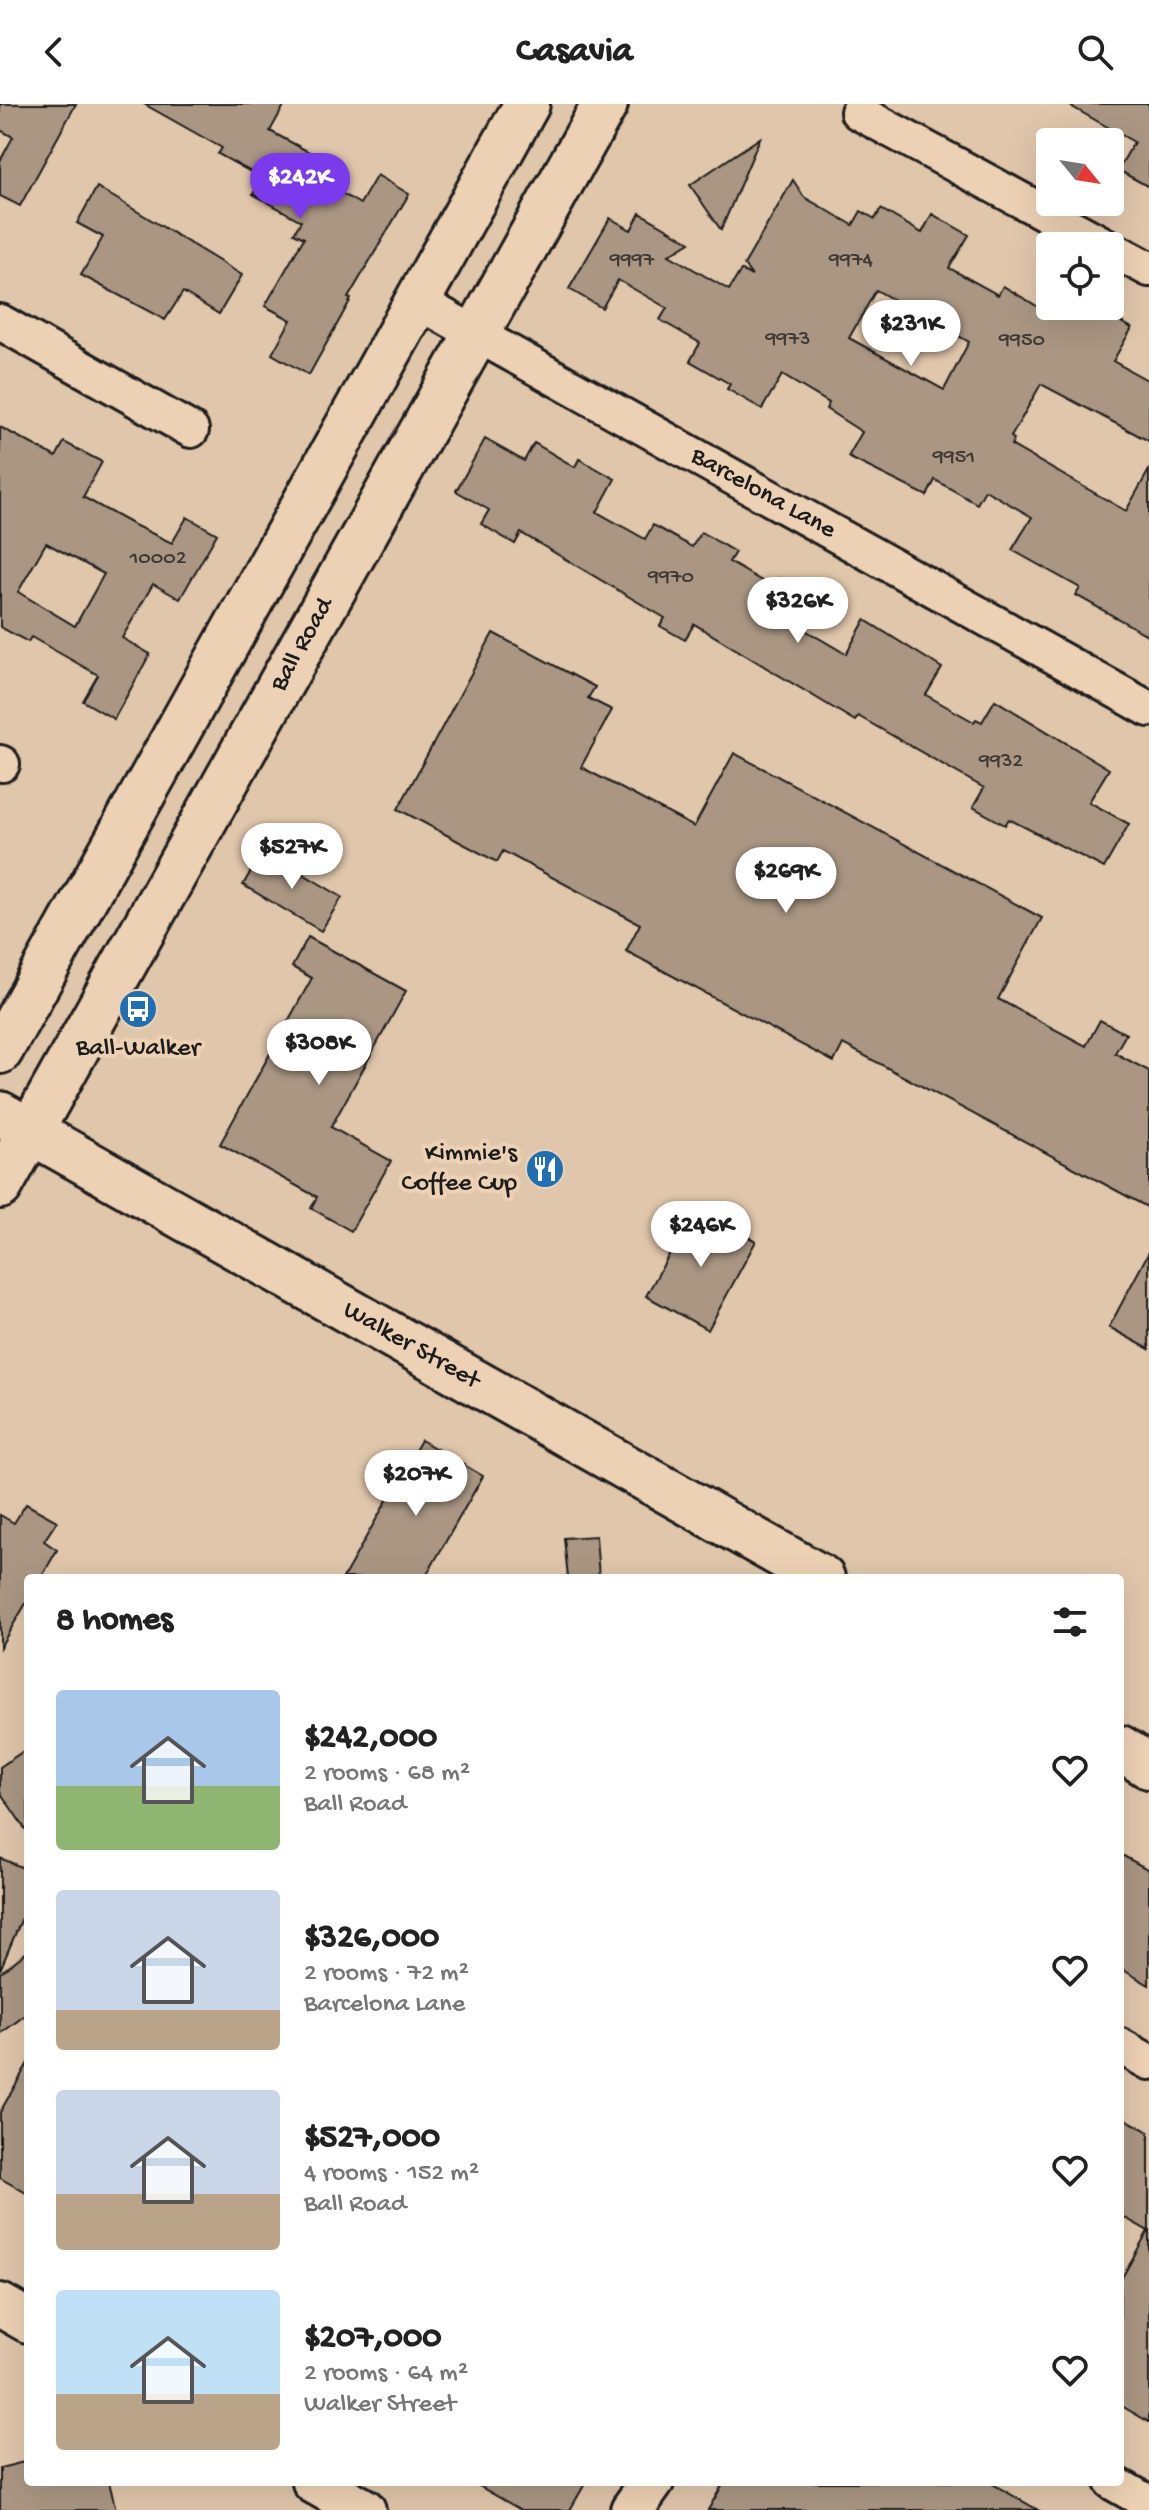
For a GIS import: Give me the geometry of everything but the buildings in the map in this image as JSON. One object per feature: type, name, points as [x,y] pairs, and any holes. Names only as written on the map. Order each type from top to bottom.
[{"type":"main road","points":[[0,1051],[527,104]]},
{"type":"main road","name":"Ball Road","points":[[0,1186],[16,1122],[475,335],[605,104]]},
{"type":"main road","name":"Walker Street","points":[[16,1122],[815,1574]]},
{"type":"main road","points":[[1124,1750],[1149,1766]]},
{"type":"street","points":[[858,112],[1080,232]]},
{"type":"street","points":[[1124,256],[1149,269]]},
{"type":"street","name":"Barcelona Lane","points":[[417,301],[1149,709]]},
{"type":"street","points":[[0,322],[191,430]]},
{"type":"street","points":[[1124,2048],[1149,2062]]},
{"type":"street","points":[[0,2305],[24,2319]]},
{"type":"street","points":[[321,2486],[364,2510]]},
{"type":"street","points":[[632,2510],[649,2486]]},
{"type":"street","points":[[1119,2486],[1149,2503]]},
{"type":"place","name":"Ball-Walker","points":[[138,1009]]},
{"type":"place","name":"Kimmie's Coffee Cup","points":[[545,1169]]}]
